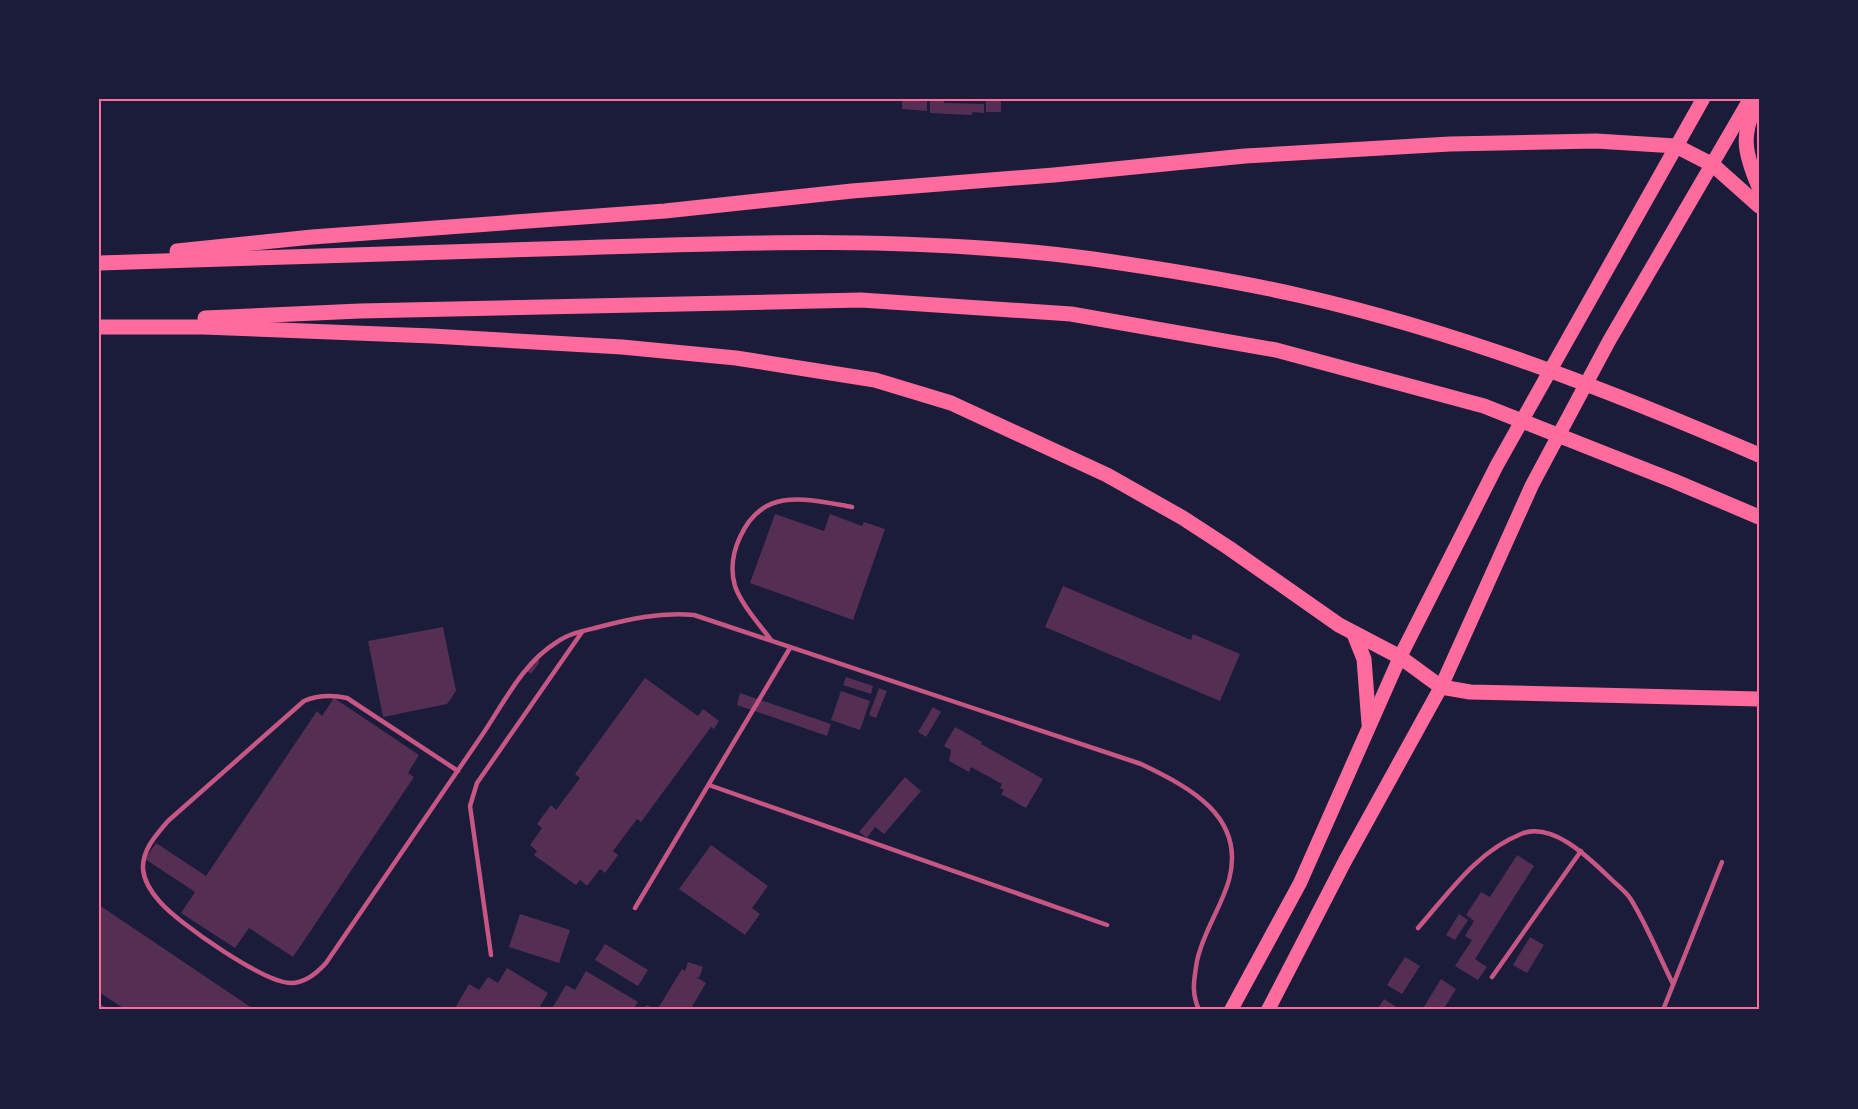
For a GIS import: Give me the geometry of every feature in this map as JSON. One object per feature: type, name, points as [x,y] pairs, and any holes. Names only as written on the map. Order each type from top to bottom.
[{"type":"highway","points":[[1231,1010],[1300,882],[1400,657],[1497,465],[1703,99]]},
{"type":"highway","points":[[1268,1010],[1345,861],[1441,687],[1532,485],[1609,341],[1750,99]]},
{"type":"highway","points":[[1759,99],[1750,115],[1744,142],[1747,157],[1759,187]]},
{"type":"highway","points":[[99,261],[312,237],[665,211],[852,191],[1054,176],[1245,156],[1473,144],[1596,141],[1676,146],[1713,165],[1759,206]]},
{"type":"highway","points":[[99,261],[747,242],[872,243],[983,248],[1090,259],[1193,274],[1302,296],[1425,329],[1523,361],[1695,427],[1759,455]]},
{"type":"highway","points":[[99,325],[360,311],[861,300],[1071,314],[1276,350],[1484,406],[1674,481],[1759,518]]},
{"type":"highway","points":[[99,325],[375,334],[622,347],[804,367],[875,381],[951,403],[1107,475],[1220,542],[1354,634],[1400,657],[1441,687],[1470,692],[1759,699]]},
{"type":"highway","points":[[1354,634],[1364,659],[1369,724]]},
{"type":"lane","points":[[771,640],[739,595],[732,572],[734,548],[750,519],[768,504],[784,499],[813,500],[852,507]]},
{"type":"lane","points":[[458,771],[347,698],[319,696],[304,701],[168,821],[150,844],[143,868],[145,879],[161,904],[185,924],[254,971],[272,980],[292,983],[303,981],[318,972],[326,963],[458,771],[524,671],[540,655],[557,641],[642,616],[672,613],[694,615],[1141,764],[1193,792],[1209,806],[1224,826],[1230,839],[1233,857],[1229,880],[1200,951],[1193,996],[1198,1010]]},
{"type":"lane","points":[[491,955],[471,806],[473,793],[477,783],[582,632]]},
{"type":"lane","points":[[635,908],[790,648]]},
{"type":"lane","points":[[709,784],[1107,925]]},
{"type":"lane","points":[[1418,928],[1469,869],[1485,855],[1522,834],[1529,832],[1548,834],[1581,851],[1629,896],[1673,984]]},
{"type":"lane","points":[[1492,977],[1581,851]]},
{"type":"lane","points":[[1663,1010],[1722,862]]},
{"type":"building","points":[[902,99],[927,99],[927,111],[902,109]]},
{"type":"building","points":[[930,99],[944,99],[944,103],[984,104],[984,113],[972,112],[972,115],[930,113]]},
{"type":"building","points":[[986,99],[1001,99],[1001,112],[986,112]]},
{"type":"building","points":[[775,514],[824,531],[830,514],[862,526],[864,522],[885,529],[853,620],[750,583]]},
{"type":"building","points":[[1063,586],[1191,640],[1193,634],[1240,654],[1220,701],[1045,627]]},
{"type":"building","points":[[443,627],[456,691],[447,704],[383,717],[368,641]]},
{"type":"building","points":[[538,657],[539,663],[531,674],[525,669],[533,658]]},
{"type":"building","points":[[846,677],[873,686],[871,694],[843,685]]},
{"type":"building","points":[[645,678],[698,716],[703,709],[719,721],[714,729],[711,727],[641,822],[637,819],[613,851],[618,855],[605,873],[600,869],[587,886],[580,880],[576,885],[534,855],[537,851],[530,845],[542,828],[537,824],[551,805],[556,810],[580,778],[575,774]]},
{"type":"building","points":[[879,688],[887,691],[876,718],[869,715]]},
{"type":"building","points":[[841,691],[870,701],[860,730],[831,720]]},
{"type":"building","points":[[740,693],[831,724],[827,736],[737,705]]},
{"type":"building","points":[[334,698],[419,755],[408,773],[414,777],[293,957],[249,928],[235,948],[181,913],[195,892],[145,859],[156,843],[206,876],[317,711],[322,716]]},
{"type":"building","points":[[933,707],[941,712],[926,737],[918,732]]},
{"type":"building","points":[[955,727],[1043,779],[1026,808],[1001,794],[1004,790],[1000,788],[1002,784],[971,767],[969,772],[949,761],[951,750],[944,746]]},
{"type":"building","points":[[905,777],[921,791],[884,834],[875,827],[867,838],[859,832]]},
{"type":"building","points":[[711,845],[768,886],[752,908],[760,914],[745,935],[679,889]]},
{"type":"building","points":[[1517,855],[1534,866],[1475,959],[1487,967],[1478,980],[1455,966],[1472,940],[1465,936],[1474,921],[1466,915],[1481,892],[1490,897]]},
{"type":"building","points":[[99,905],[255,1010],[126,1010],[99,992]]},
{"type":"building","points":[[520,914],[570,930],[559,963],[509,947]]},
{"type":"building","points":[[1459,914],[1468,920],[1455,940],[1446,935]]},
{"type":"building","points":[[1530,937],[1544,945],[1527,973],[1513,965]]},
{"type":"building","points":[[605,944],[648,970],[638,986],[595,960]]},
{"type":"building","points":[[1405,957],[1420,966],[1402,994],[1387,985]]},
{"type":"building","points":[[688,962],[703,967],[699,978],[694,976],[706,983],[690,1010],[657,1010],[682,969],[685,971]]},
{"type":"building","points":[[507,968],[548,993],[538,1010],[454,1010],[469,984],[479,990],[488,977],[498,983]]},
{"type":"building","points":[[586,971],[638,1002],[633,1010],[551,1010],[566,985],[575,990]]},
{"type":"building","points":[[1441,979],[1456,989],[1443,1010],[1422,1010]]},
{"type":"building","points":[[1384,999],[1401,1010],[1377,1010]]},
{"type":"building","points":[[99,1003],[110,1010],[99,1010]]},
{"type":"building","points":[[647,1005],[656,1010],[643,1010]]}]
